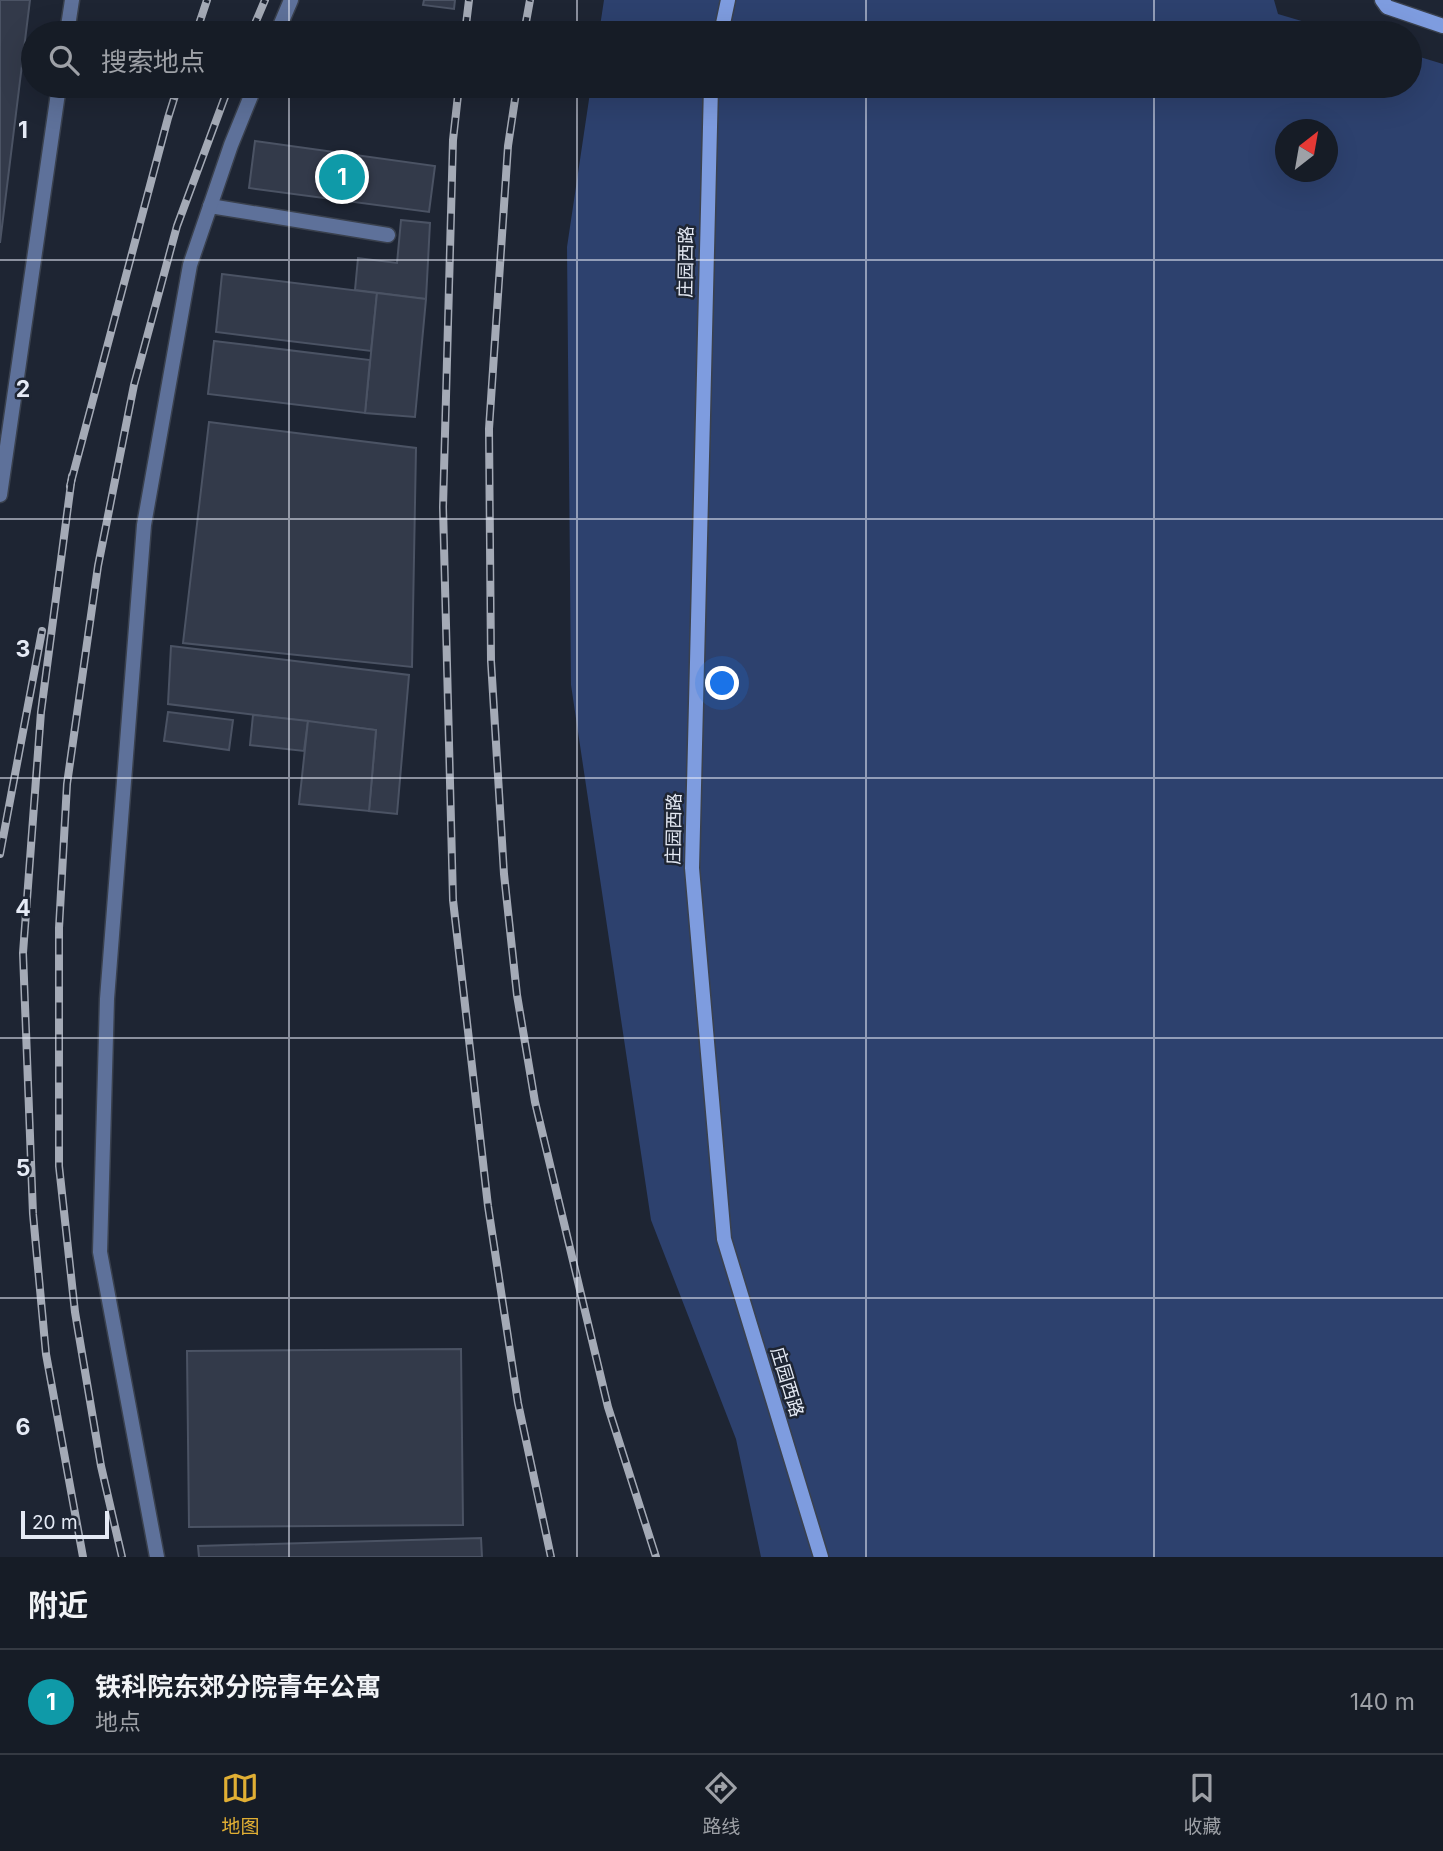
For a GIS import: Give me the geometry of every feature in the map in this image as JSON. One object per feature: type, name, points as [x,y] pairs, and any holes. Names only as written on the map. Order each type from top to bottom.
[{"type":"street","points":[[724,21],[728,0]]},
{"type":"street","points":[[1382,0],[1387,7],[1443,26]]},
{"type":"street","name":"庄园西路","points":[[711,98],[692,868],[724,1239],[821,1557]]},
{"type":"lane","points":[[69,21],[72,0]]},
{"type":"lane","points":[[282,21],[291,0]]},
{"type":"lane","points":[[0,495],[57,98]]},
{"type":"lane","points":[[157,1557],[100,1252],[107,999],[144,525],[190,265],[231,145],[251,98]]},
{"type":"lane","points":[[210,206],[388,235]]},
{"type":"shaded area","points":[[604,0],[1274,0],[1278,14],[1302,21],[601,21]]},
{"type":"shaded area","points":[[1422,58],[1443,64],[1443,1557],[761,1557],[736,1439],[651,1220],[571,685],[567,247],[589,98],[1422,98]]},
{"type":"building","points":[[0,0],[30,0],[27,21],[21,21],[21,73],[0,243]]},
{"type":"building","points":[[424,0],[455,0],[454,9],[423,5]]},
{"type":"building","points":[[255,141],[435,166],[429,212],[249,188]]},
{"type":"building","points":[[401,220],[430,223],[426,299],[355,290],[358,258],[397,263]]},
{"type":"building","points":[[222,274],[377,293],[371,351],[216,332]]},
{"type":"building","points":[[377,293],[426,299],[415,417],[365,413]]},
{"type":"building","points":[[214,341],[370,360],[365,413],[208,394]]},
{"type":"building","points":[[209,422],[416,448],[412,667],[183,643]]},
{"type":"building","points":[[171,646],[409,675],[397,814],[369,811],[376,730],[168,704]]},
{"type":"building","points":[[168,712],[233,720],[229,750],[164,741]]},
{"type":"building","points":[[253,715],[308,721],[304,751],[250,745]]},
{"type":"building","points":[[308,721],[376,730],[369,811],[299,804]]},
{"type":"building","points":[[461,1349],[463,1525],[189,1527],[187,1351]]},
{"type":"building","points":[[481,1538],[482,1557],[199,1557],[198,1546]]},
{"type":"railway","points":[[200,21],[207,0]]},
{"type":"railway","points":[[256,21],[265,0]]},
{"type":"railway","points":[[466,21],[469,0]]},
{"type":"railway","points":[[526,21],[530,0]]},
{"type":"railway","points":[[70,486],[174,98]]},
{"type":"railway","points":[[122,1557],[101,1466],[75,1312],[59,1166],[59,928],[67,784],[98,566],[134,385],[177,226],[225,98]]},
{"type":"railway","points":[[458,98],[453,140],[443,507],[453,900],[488,1206],[518,1403],[551,1557]]},
{"type":"railway","points":[[515,98],[508,146],[489,429],[491,661],[504,874],[517,995],[535,1102],[608,1407],[656,1557]]},
{"type":"railway","points":[[72,476],[41,712],[23,953],[33,1214],[46,1354],[83,1557]]},
{"type":"railway","points":[[0,854],[42,631]]},
{"type":"place","name":"铁科院东郊分院青年公寓","points":[[342,177]]}]
